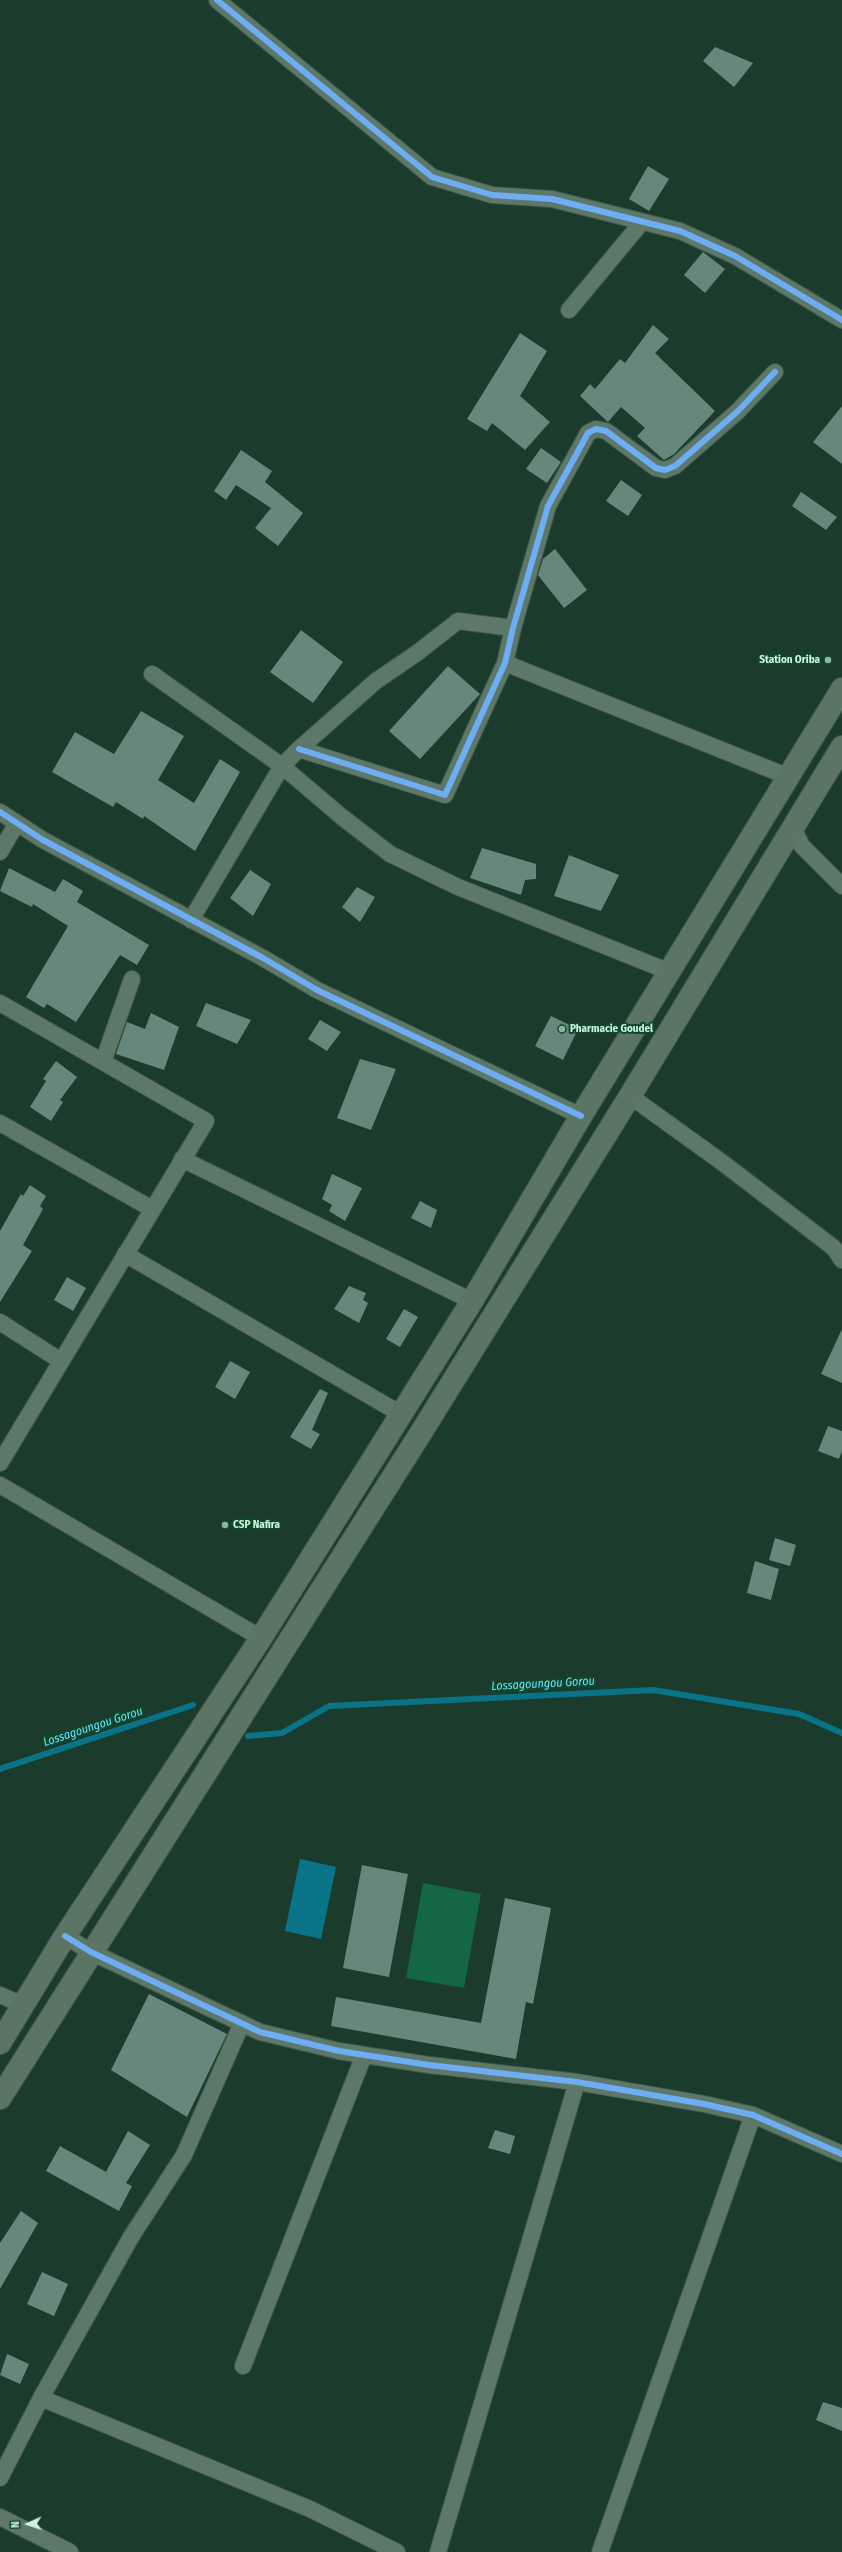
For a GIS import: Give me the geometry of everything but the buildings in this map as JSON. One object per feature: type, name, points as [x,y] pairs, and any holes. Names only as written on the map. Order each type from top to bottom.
[{"type":"main road","points":[[0,2043],[65,1936],[261,1638],[472,1301],[581,1116],[842,689]]},
{"type":"main road","points":[[0,2098],[90,1952],[418,1438],[630,1096],[842,747]]},
{"type":"street","points":[[217,0],[432,178],[492,195],[552,199],[680,231],[706,241],[735,256],[842,320]]},
{"type":"street","points":[[569,310],[642,222]]},
{"type":"street","points":[[299,749],[445,795],[505,663],[513,628],[548,506],[588,432],[596,429],[606,431],[656,468],[665,470],[675,466],[737,412],[775,372]]},
{"type":"street","points":[[191,920],[282,766],[299,749],[376,681],[417,654],[458,621],[513,628]]},
{"type":"street","points":[[505,663],[789,777]]},
{"type":"street","points":[[152,674],[282,766],[390,854],[422,871],[670,972]]},
{"type":"street","points":[[0,812],[43,840],[370,1017],[581,1116]]},
{"type":"street","points":[[0,852],[17,823]]},
{"type":"street","points":[[793,828],[802,846],[842,886]]},
{"type":"street","points":[[103,1062],[132,979]]},
{"type":"street","points":[[0,1003],[206,1120],[0,1463]]},
{"type":"street","points":[[630,1096],[723,1163],[839,1253]]},
{"type":"street","points":[[0,1123],[152,1209]]},
{"type":"street","points":[[182,1159],[472,1301]]},
{"type":"street","points":[[125,1254],[401,1414]]},
{"type":"street","points":[[0,1322],[61,1361]]},
{"type":"street","points":[[0,1485],[261,1638]]},
{"type":"street","points":[[65,1936],[90,1952],[260,2032],[339,2051],[577,2082],[704,2104],[754,2115],[842,2154]]},
{"type":"street","points":[[0,1995],[22,2006]]},
{"type":"street","points":[[0,2478],[41,2398],[131,2237],[184,2155],[242,2023]]},
{"type":"street","points":[[243,2366],[364,2055]]},
{"type":"street","points":[[438,2552],[577,2082]]},
{"type":"street","points":[[600,2552],[754,2115]]},
{"type":"street","points":[[41,2398],[310,2509],[397,2552]]},
{"type":"street","points":[[0,2517],[70,2552]]},
{"type":"green space","points":[[423,1883],[481,1894],[464,1988],[406,1978]]},
{"type":"water","points":[[300,1859],[336,1867],[321,1939],[285,1931]]},
{"type":"waterway","name":"Lossagoungou Gorou","points":[[248,1736],[282,1733],[329,1706],[653,1690],[799,1714],[842,1733]]},
{"type":"waterway","name":"Lossagoungou Gorou","points":[[0,1769],[193,1705]]},
{"type":"cycle path","points":[[217,0],[432,177],[492,195],[552,199],[680,231],[735,256],[842,320]]},
{"type":"cycle path","points":[[299,749],[445,795],[505,663],[513,628],[548,506],[588,433],[596,429],[606,431],[656,468],[665,470],[675,466],[737,412],[775,372]]},
{"type":"cycle path","points":[[0,812],[43,840],[263,958],[317,990],[581,1116]]},
{"type":"cycle path","points":[[65,1936],[91,1952],[260,2032],[339,2051],[429,2065],[577,2082],[704,2104],[753,2115],[842,2154]]},
{"type":"place","name":"Station Oriba","points":[[828,660]]},
{"type":"place","name":"Pharmacie Goudel","points":[[562,1029]]},
{"type":"place","name":"CSP Nafira","points":[[225,1525]]}]
